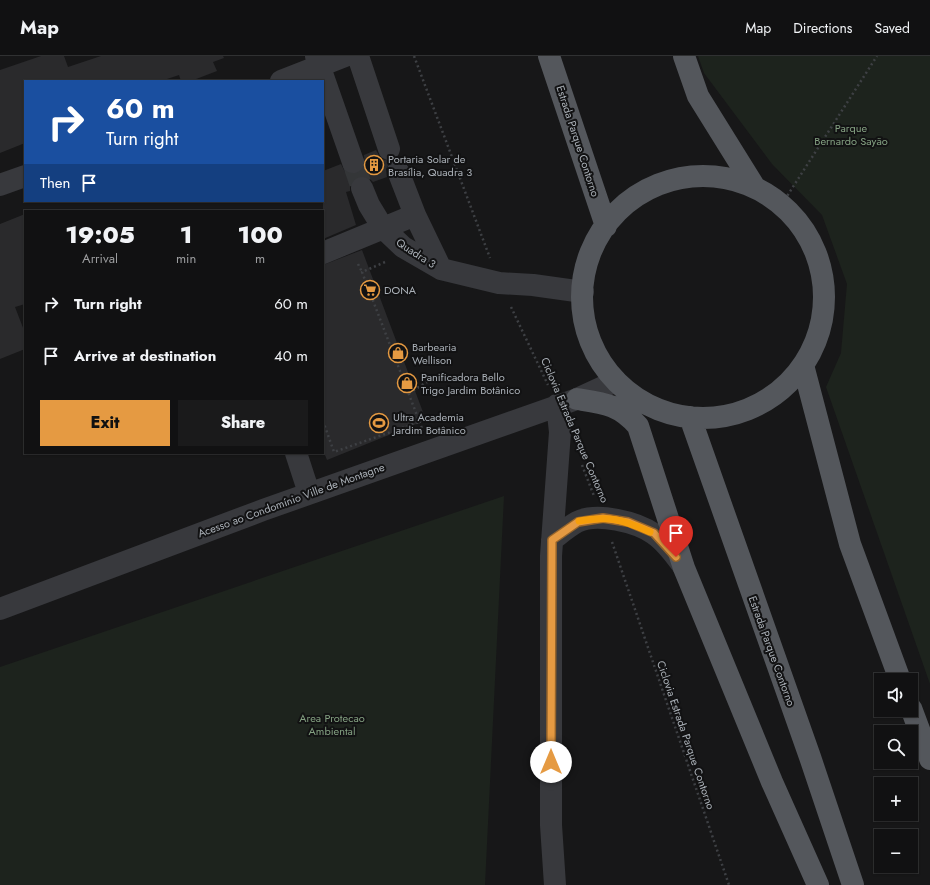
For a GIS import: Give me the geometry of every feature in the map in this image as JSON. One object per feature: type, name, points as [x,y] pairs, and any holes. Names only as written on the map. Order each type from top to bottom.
[{"type":"main road","name":"Estrada Parque Contorno","points":[[549,56],[606,226]]},
{"type":"main road","points":[[684,56],[698,96],[754,186]]},
{"type":"main road","points":[[697,176],[718,176],[754,186],[782,204],[799,222],[812,244],[821,268],[824,293],[822,318],[815,342],[803,365],[778,391],[753,407],[733,414],[711,417],[690,417],[657,409],[628,392],[616,381],[601,362],[590,340],[584,316],[583,292],[586,269],[594,247],[606,226],[621,208],[656,185],[676,179],[697,176]]},
{"type":"main road","points":[[803,365],[850,544],[897,673]]},
{"type":"main road","points":[[567,402],[609,404],[628,414],[638,426],[684,568],[772,782],[817,885]]},
{"type":"main road","name":"Estrada Parque Contorno","points":[[690,417],[810,757],[853,885]]},
{"type":"main road","points":[[914,717],[930,759]]},
{"type":"street","points":[[283,80],[318,61],[345,56]]},
{"type":"street","points":[[358,56],[389,149]]},
{"type":"street","points":[[318,61],[352,162]]},
{"type":"street","name":"Quadra 3","points":[[398,171],[415,215],[440,269]]},
{"type":"street","points":[[0,185],[24,176]]},
{"type":"street","name":"Quadra 3","points":[[362,188],[369,205],[383,228],[403,247],[440,269]]},
{"type":"street","points":[[324,252],[415,215]]},
{"type":"street","points":[[440,269],[499,283],[533,285],[583,292]]},
{"type":"street","points":[[555,885],[551,825],[552,540],[560,432],[567,402],[616,381]]},
{"type":"street","name":"Acesso ao Condomínio Ville de Montagne","points":[[2,607],[309,493],[567,402]]},
{"type":"street","points":[[296,454],[309,493]]},
{"type":"street","points":[[552,540],[578,522],[603,518],[628,522],[654,533],[670,548],[684,568]]},
{"type":"path","name":"Ciclovia Estrada Parque Contorno","points":[[414,56],[499,283],[567,402]]},
{"type":"path","points":[[782,204],[877,56]]},
{"type":"path","points":[[388,261],[362,272],[422,429]]},
{"type":"path","points":[[409,393],[442,373]]},
{"type":"path","points":[[324,424],[334,452],[419,422]]},
{"type":"path","name":"Ciclovia Estrada Parque Contorno","points":[[580,462],[603,518],[729,885]]},
{"type":"green space","name":"Parque Bernardo Sayão","points":[[698,56],[930,56],[930,684],[826,387],[841,353],[847,284],[822,215],[772,164],[704,73]]},
{"type":"green space","name":"Area Protecao Ambiental","points":[[504,496],[485,885],[0,885],[0,667]]},
{"type":"building","points":[[41,56],[64,56],[68,67],[101,56],[223,56],[224,58],[213,62],[217,71],[194,80],[181,80],[179,75],[164,80],[24,80],[24,143],[0,153],[0,70]]},
{"type":"building","points":[[376,150],[381,159],[391,161],[386,169],[387,177],[373,182],[369,178],[363,176],[358,176],[352,180],[350,191],[346,192],[356,225],[324,239],[324,171],[341,164],[345,172],[357,174],[365,165],[364,155]]},
{"type":"building","points":[[24,214],[24,304],[15,307],[24,330],[24,349],[0,359],[0,224]]},
{"type":"building","points":[[362,250],[426,420],[327,460],[324,452],[324,265]]},
{"type":"tunnel","points":[[353,162],[362,188]]},
{"type":"slow traffic","points":[[579,521],[603,518],[628,522],[650,532]]},
{"type":"place","name":"Portaria Solar de Brasília, Quadra 3","points":[[374,165]]},
{"type":"place","name":"DONA","points":[[370,290]]},
{"type":"place","name":"Barbearia Wellison","points":[[398,353]]},
{"type":"place","name":"Panificadora Bello Trigo Jardim Botânico","points":[[407,383]]},
{"type":"place","name":"Ultra Academia Jardim Botânico","points":[[379,423]]},
{"type":"route","points":[[551,762],[552,540],[578,522],[603,518],[628,522],[654,533],[670,548],[676,557]]}]
